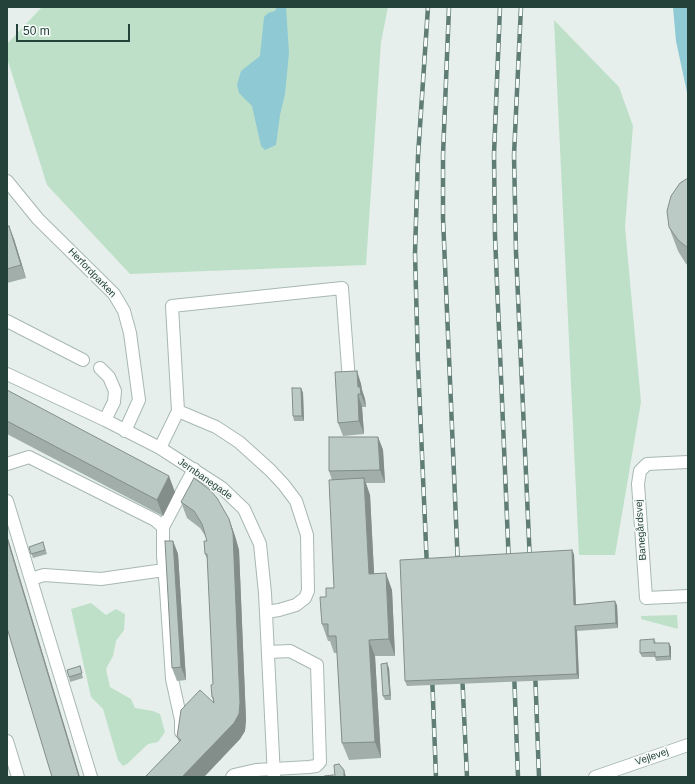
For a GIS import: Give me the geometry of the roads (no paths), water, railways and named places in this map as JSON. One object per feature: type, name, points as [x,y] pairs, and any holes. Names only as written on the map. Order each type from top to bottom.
[{"type":"street","name":"Herfordparken","points":[[7,180],[38,219],[114,294],[124,311],[130,333],[139,400],[125,431]]},
{"type":"street","points":[[160,448],[178,411],[172,306],[342,288],[349,381]]},
{"type":"street","points":[[7,321],[83,360]]},
{"type":"street","points":[[100,368],[109,377],[114,391],[114,402],[105,420]]},
{"type":"street","name":"Jernbanegade","points":[[7,374],[105,420],[160,448],[222,488],[240,503],[250,519],[260,544],[265,593],[274,773]]},
{"type":"street","points":[[178,411],[201,420],[239,442],[270,470],[296,501],[308,540],[308,591],[305,598],[296,605],[266,612]]},
{"type":"street","points":[[7,464],[29,457],[155,520],[163,527]]},
{"type":"street","name":"Banegårdsvej","points":[[688,462],[647,464],[640,471],[638,484],[646,598],[688,596]]},
{"type":"street","points":[[178,746],[181,731],[181,720],[172,679],[163,556],[163,527],[194,469]]},
{"type":"street","points":[[7,500],[91,777]]},
{"type":"street","points":[[31,579],[44,575],[101,579],[164,570]]},
{"type":"street","points":[[232,777],[234,775],[256,770],[274,773],[316,766],[320,762],[318,665],[290,651],[268,652]]},
{"type":"street","points":[[7,741],[18,777]]},
{"type":"street","name":"Vejlevej","points":[[595,777],[688,745]]},
{"type":"water","points":[[277,7],[286,7],[289,53],[285,94],[280,115],[276,145],[265,150],[261,146],[252,106],[239,93],[237,85],[241,71],[260,56],[264,17],[268,13],[275,11]]},
{"type":"water","points":[[673,7],[688,7],[688,97],[676,41]]},
{"type":"railway","points":[[427,568],[418,364],[415,253],[418,156],[428,7]]},
{"type":"railway","points":[[449,7],[443,155],[443,218],[458,567]]},
{"type":"railway","points":[[500,7],[494,154],[495,236],[509,565]]},
{"type":"railway","points":[[521,7],[514,155],[516,252],[530,563]]},
{"type":"railway","points":[[535,669],[539,777]]},
{"type":"railway","points":[[514,671],[518,777]]},
{"type":"railway","points":[[462,672],[467,777]]},
{"type":"railway","points":[[432,674],[436,777]]}]
